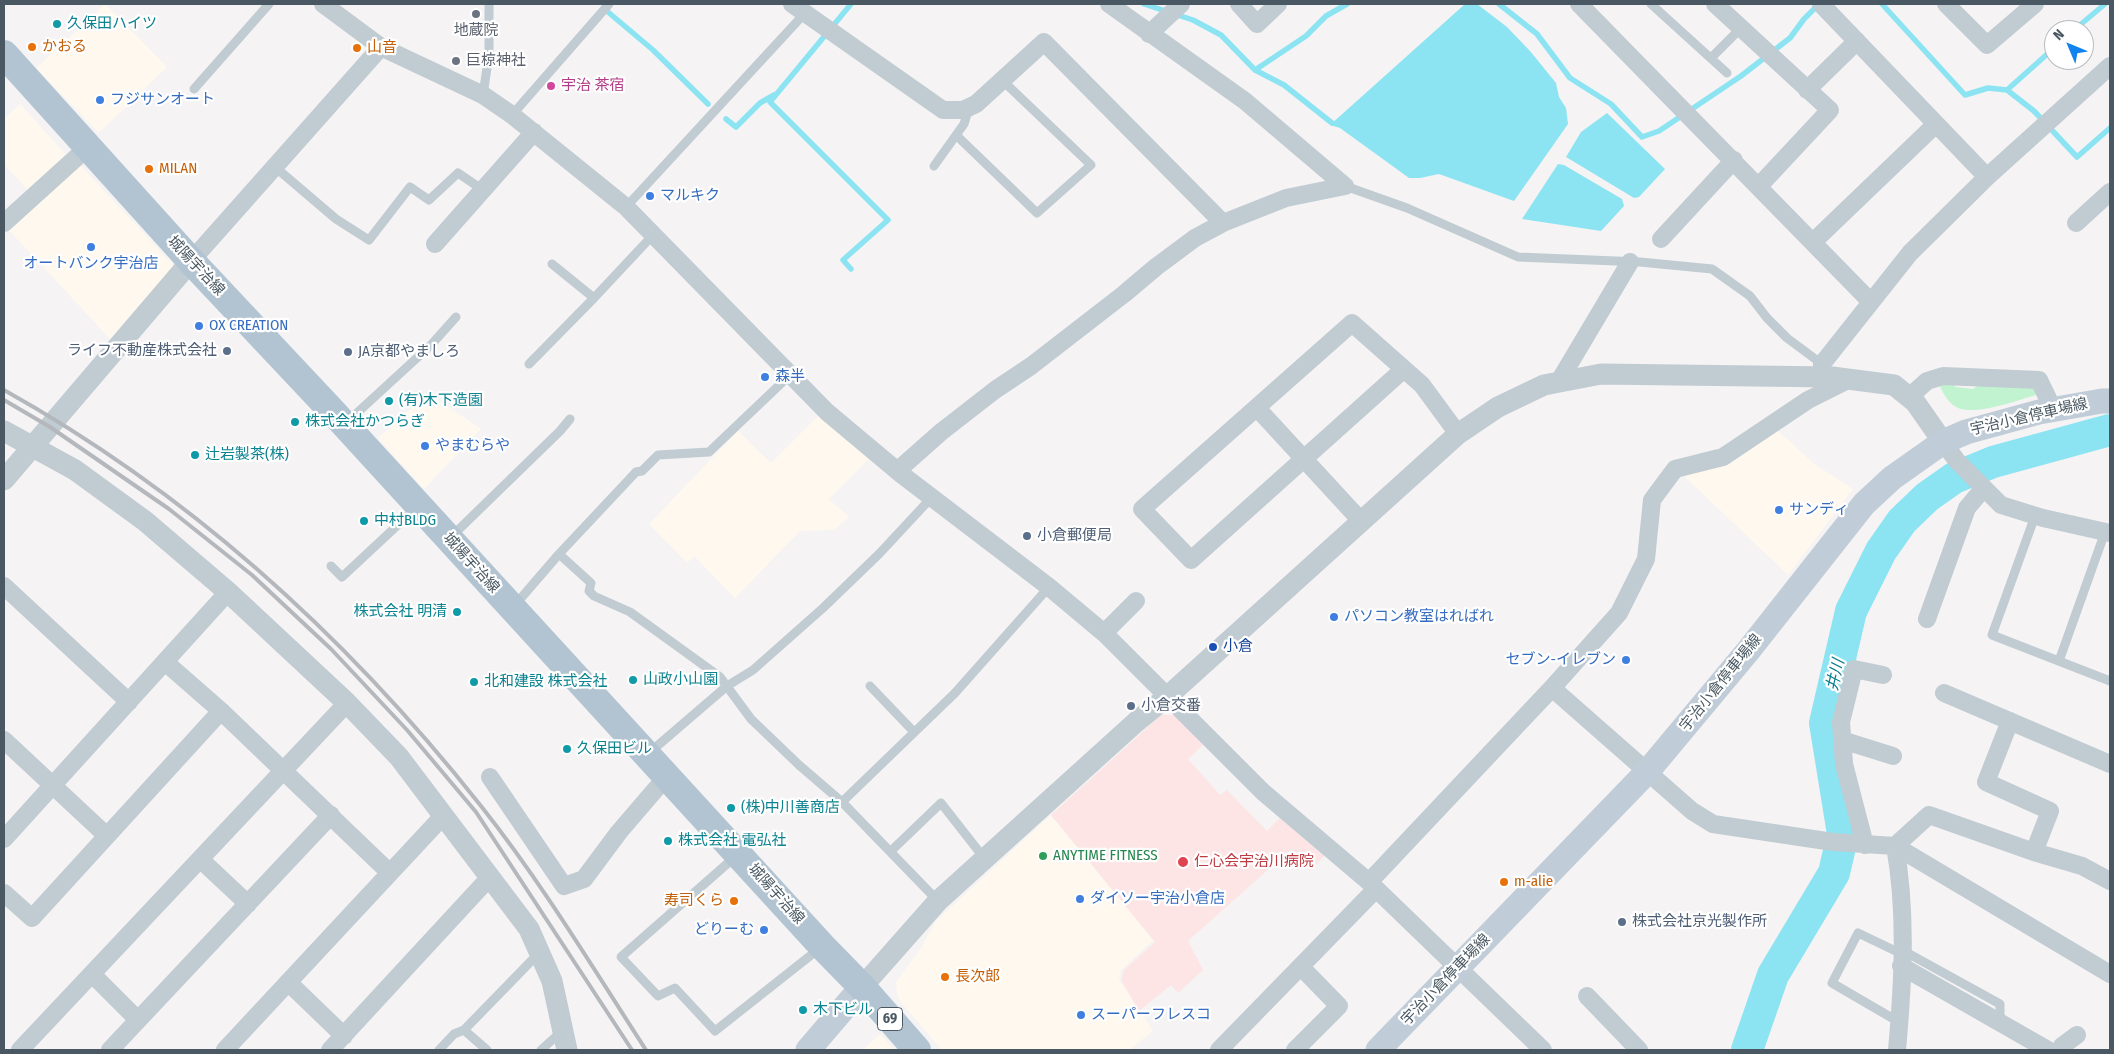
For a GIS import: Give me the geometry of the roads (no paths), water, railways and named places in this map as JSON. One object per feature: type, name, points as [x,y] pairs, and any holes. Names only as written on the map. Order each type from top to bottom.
[{"type":"main road","name":"城陽宇治線","points":[[4,54],[191,261],[668,776],[918,1050]]},
{"type":"main road","name":"宇治小倉停車場線","points":[[1378,1050],[1647,772],[1748,651],[1864,504],[1912,462],[1950,452],[1966,432],[2053,409],[2110,401]]},
{"type":"main road","points":[[808,1050],[862,987]]},
{"type":"street","points":[[323,4],[381,48],[483,96],[512,115],[626,207],[827,412],[897,471],[1049,587],[1104,633],[1263,792],[1372,886],[1543,1050]]},
{"type":"street","points":[[1109,4],[1245,101],[1345,186]]},
{"type":"street","points":[[1149,34],[1181,4]]},
{"type":"street","points":[[1239,4],[1257,24],[1278,4]]},
{"type":"street","points":[[1579,4],[1734,160],[1871,302]]},
{"type":"street","points":[[1715,4],[1830,110],[1759,186]]},
{"type":"street","points":[[1821,4],[1987,177]]},
{"type":"street","points":[[1946,4],[1987,45],[2035,4]]},
{"type":"street","points":[[798,8],[943,110],[962,110],[976,104],[1044,42],[1223,223]]},
{"type":"street","points":[[1807,90],[1857,41]]},
{"type":"street","points":[[4,480],[191,261],[381,48]]},
{"type":"street","points":[[1822,370],[1871,302],[1910,253],[1987,177],[2110,66]]},
{"type":"street","points":[[1813,242],[1936,124]]},
{"type":"street","points":[[435,244],[534,132]]},
{"type":"street","points":[[4,223],[88,147]]},
{"type":"street","points":[[1661,239],[1734,160]]},
{"type":"street","points":[[897,471],[941,432],[987,396],[1031,366],[1195,238],[1223,223],[1286,198],[1345,186]]},
{"type":"street","points":[[2076,223],[2107,200]]},
{"type":"street","points":[[1558,383],[1630,262]]},
{"type":"street","points":[[1404,369],[1191,560],[1142,509],[1352,323],[1404,369],[1422,385],[1458,434]]},
{"type":"street","points":[[862,987],[938,901],[984,858],[1136,722],[1168,696],[1458,434],[1498,408],[1544,386],[1601,374],[1822,370],[1850,379],[1894,385],[1915,402],[1950,452],[1979,485],[2001,505],[2035,516],[2107,532]]},
{"type":"street","points":[[1909,397],[1927,381],[1943,376],[2039,380],[2053,409]]},
{"type":"street","points":[[1219,1050],[1301,967],[1619,613],[1646,559],[1652,500],[1675,470],[1723,457],[1808,400],[1850,379]]},
{"type":"street","points":[[1257,408],[1362,522]]},
{"type":"street","points":[[4,431],[75,470],[145,521],[228,592],[347,703],[399,757],[529,930],[552,981],[564,1041]]},
{"type":"street","points":[[1927,619],[1967,508],[1979,485]]},
{"type":"street","points":[[4,586],[129,702]]},
{"type":"street","points":[[4,839],[228,592]]},
{"type":"street","points":[[1104,633],[1136,601]]},
{"type":"street","points":[[165,662],[221,711],[390,873]]},
{"type":"street","points":[[1860,845],[1844,764],[1841,722],[1854,669],[1883,675]]},
{"type":"street","points":[[1552,688],[1692,811],[1713,824],[1833,842],[1895,846],[2110,974]]},
{"type":"street","points":[[1944,693],[2110,764]]},
{"type":"street","points":[[20,1050],[347,703]]},
{"type":"street","points":[[4,893],[32,918],[221,711]]},
{"type":"street","points":[[2010,722],[1986,782],[2050,811],[2034,852]]},
{"type":"street","points":[[4,740],[107,836]]},
{"type":"street","points":[[1842,740],[1893,756]]},
{"type":"street","points":[[490,777],[564,886],[584,879],[619,832],[668,776]]},
{"type":"street","points":[[225,1050],[444,815]]},
{"type":"street","points":[[1895,846],[1929,815],[2034,852],[2082,866],[2110,881]]},
{"type":"street","points":[[110,1050],[331,816]]},
{"type":"street","points":[[1895,846],[1901,878],[1902,957],[1897,1050]]},
{"type":"street","points":[[200,859],[248,904]]},
{"type":"street","points":[[330,1050],[490,877]]},
{"type":"street","points":[[1902,957],[2000,1023],[2048,1050]]},
{"type":"street","points":[[1296,1050],[1339,1006],[1301,967]]},
{"type":"street","points":[[92,974],[138,1020]]},
{"type":"street","points":[[288,982],[344,1036]]},
{"type":"street","points":[[1587,996],[1639,1050]]},
{"type":"street","points":[[2060,1050],[2062,1046],[2077,1035]]},
{"type":"lane","points":[[194,89],[269,4]]},
{"type":"lane","points":[[483,96],[489,54],[489,4]]},
{"type":"lane","points":[[512,115],[609,4]]},
{"type":"lane","points":[[1651,4],[1727,73]]},
{"type":"lane","points":[[626,207],[798,8]]},
{"type":"lane","points":[[1711,58],[1741,28]]},
{"type":"lane","points":[[956,134],[1037,213],[1090,164],[1002,80]]},
{"type":"lane","points":[[934,166],[964,124],[969,107]]},
{"type":"lane","points":[[275,167],[336,219],[369,240],[410,187],[429,200],[458,173],[483,190]]},
{"type":"lane","points":[[1345,186],[1407,208],[1518,257],[1630,262],[1712,269],[1750,296],[1766,318],[1822,370]]},
{"type":"lane","points":[[529,364],[653,235]]},
{"type":"lane","points":[[552,264],[594,298]]},
{"type":"lane","points":[[344,425],[431,345],[456,317]]},
{"type":"lane","points":[[512,609],[559,554],[636,472],[642,471],[658,455],[709,452],[790,375]]},
{"type":"lane","points":[[448,539],[560,431],[570,419]]},
{"type":"lane","points":[[648,755],[727,686],[753,670],[822,608],[879,554],[932,497]]},
{"type":"lane","points":[[331,566],[342,577],[418,506]]},
{"type":"lane","points":[[2035,516],[1992,635],[2110,681]]},
{"type":"lane","points":[[2059,661],[2107,532]]},
{"type":"lane","points":[[559,554],[591,583],[589,591],[594,596],[630,612],[720,677],[751,718],[799,765],[842,802],[938,901]]},
{"type":"lane","points":[[842,802],[955,693],[1049,587]]},
{"type":"lane","points":[[870,686],[914,732]]},
{"type":"lane","points":[[890,851],[941,804],[984,858]]},
{"type":"lane","points":[[739,854],[621,957],[658,996],[675,988],[715,1031],[822,946]]},
{"type":"lane","points":[[1899,1022],[1832,983],[1858,933],[1902,957]]},
{"type":"lane","points":[[439,1050],[454,1034],[464,1030],[539,953]]},
{"type":"lane","points":[[464,1030],[487,1050]]},
{"type":"lane","points":[[541,1050],[564,1041]]},
{"type":"water","points":[[1465,4],[1477,4],[1507,27],[1530,51],[1556,83],[1559,97],[1566,108],[1568,124],[1514,201],[1439,174],[1409,178],[1340,128],[1330,125]]},
{"type":"water","points":[[1607,113],[1665,169],[1639,197],[1634,198],[1566,157],[1581,132]]},
{"type":"water","points":[[1558,164],[1564,165],[1622,199],[1624,206],[1601,231],[1522,219]]},
{"type":"waterway","points":[[851,4],[770,102],[888,220],[843,260],[851,269]]},
{"type":"waterway","points":[[1144,4],[1193,20],[1221,35],[1255,70],[1306,36],[1326,16],[1347,4]]},
{"type":"waterway","points":[[1499,4],[1537,34],[1570,78],[1611,104],[1642,137],[1659,131],[1741,76],[1790,38],[1804,19],[1819,4]]},
{"type":"waterway","points":[[1882,4],[1965,95],[1988,88],[2007,90],[2034,111],[2077,157],[2110,128]]},
{"type":"waterway","points":[[2086,20],[2105,4]]},
{"type":"waterway","points":[[608,12],[653,50],[708,104]]},
{"type":"waterway","points":[[2007,90],[2044,57]]},
{"type":"waterway","points":[[1255,70],[1284,85],[1332,123]]},
{"type":"waterway","points":[[726,119],[736,127],[760,103],[774,95]]},
{"type":"waterway","name":"井川","points":[[1747,1050],[1773,975],[1834,873],[1843,834],[1825,723],[1851,611],[1881,551],[1902,521],[1927,497],[1954,478],[1993,462],[2110,430]]},
{"type":"railway","points":[[4,390],[72,431],[138,475],[202,523],[263,574],[321,628],[377,685],[430,744],[503,835],[566,926],[646,1050]]},
{"type":"railway","points":[[4,400],[50,427],[169,509],[252,575],[331,649],[407,730],[476,812],[632,1050]]},
{"type":"place","name":"地蔵院","points":[[476,14]]},
{"type":"place","name":"久保田ハイツ","points":[[57,24]]},
{"type":"place","name":"かおる","points":[[32,47]]},
{"type":"place","name":"山音","points":[[357,48]]},
{"type":"place","name":"巨椋神社","points":[[456,61]]},
{"type":"place","name":"宇治 茶宿","points":[[551,86]]},
{"type":"place","name":"フジサンオート","points":[[100,100]]},
{"type":"place","name":"MILAN","points":[[149,169]]},
{"type":"place","name":"マルキク","points":[[650,196]]},
{"type":"place","name":"オートバンク宇治店","points":[[91,247]]},
{"type":"place","name":"OX CREATION","points":[[199,326]]},
{"type":"place","name":"ライフ不動産株式会社","points":[[227,351]]},
{"type":"place","name":"JA京都やましろ","points":[[348,352]]},
{"type":"place","name":"森半","points":[[765,377]]},
{"type":"place","name":"(有)木下造園","points":[[389,401]]},
{"type":"place","name":"株式会社かつらぎ","points":[[295,422]]},
{"type":"place","name":"やまむらや","points":[[425,446]]},
{"type":"place","name":"辻岩製茶(株)","points":[[195,455]]},
{"type":"place","name":"サンディ","points":[[1779,510]]},
{"type":"place","name":"中村BLDG","points":[[364,521]]},
{"type":"place","name":"小倉郵便局","points":[[1027,536]]},
{"type":"place","name":"株式会社 明清","points":[[457,612]]},
{"type":"place","name":"パソコン教室はればれ","points":[[1334,617]]},
{"type":"place","name":"小倉","points":[[1213,647]]},
{"type":"place","name":"セブン-イレブン","points":[[1626,660]]},
{"type":"place","name":"山政小山園","points":[[633,680]]},
{"type":"place","name":"北和建設 株式会社","points":[[474,682]]},
{"type":"place","name":"小倉交番","points":[[1131,706]]},
{"type":"place","name":"久保田ビル","points":[[567,749]]},
{"type":"place","name":"(株)中川善商店","points":[[731,808]]},
{"type":"place","name":"株式会社 電弘社","points":[[668,841]]},
{"type":"place","name":"ANYTIME FITNESS","points":[[1043,856]]},
{"type":"place","name":"仁心会宇治川病院","points":[[1183,862]]},
{"type":"place","name":"m-alie","points":[[1504,882]]},
{"type":"place","name":"ダイソー宇治小倉店","points":[[1080,899]]},
{"type":"place","name":"寿司くら","points":[[734,901]]},
{"type":"place","name":"株式会社京光製作所","points":[[1622,922]]},
{"type":"place","name":"どりーむ","points":[[764,930]]},
{"type":"place","name":"長次郎","points":[[945,977]]},
{"type":"place","name":"木下ビル","points":[[803,1010]]},
{"type":"place","name":"スーパーフレスコ","points":[[1081,1015]]}]
